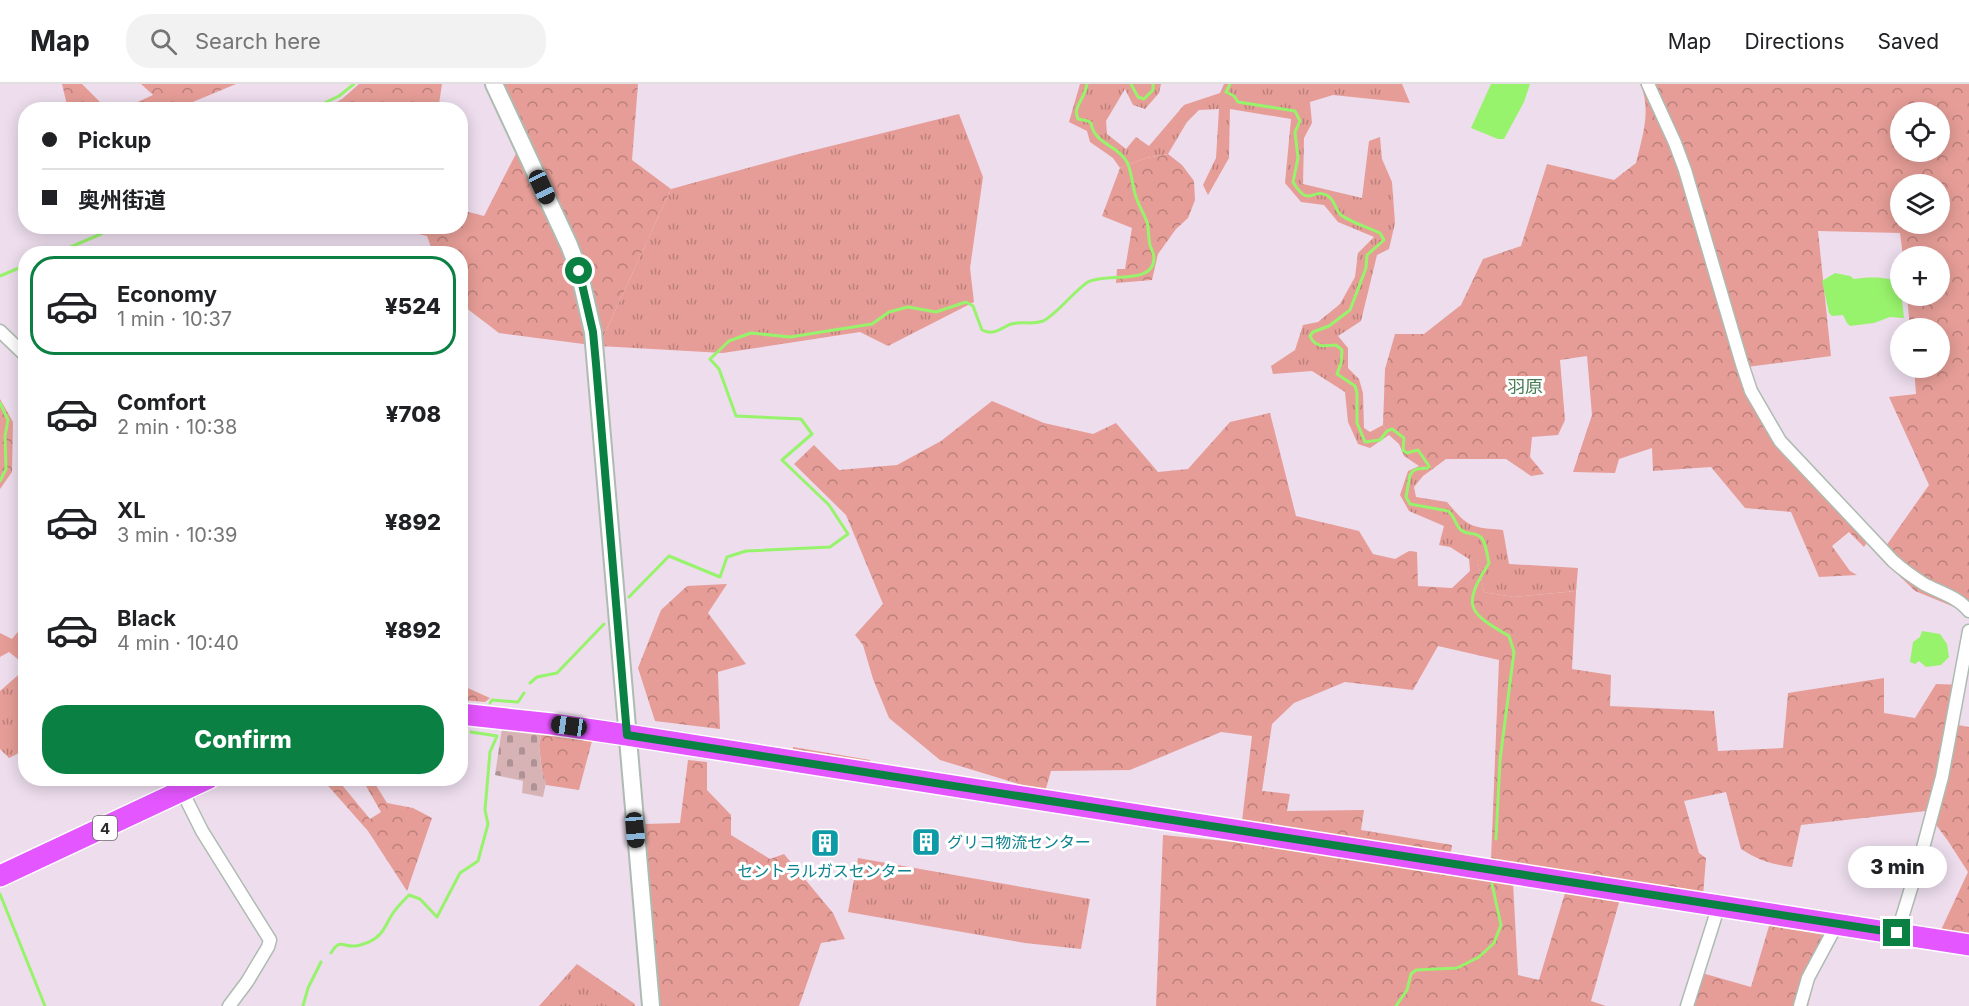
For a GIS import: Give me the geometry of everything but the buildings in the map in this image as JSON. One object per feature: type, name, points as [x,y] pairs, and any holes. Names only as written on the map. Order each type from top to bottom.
[{"type":"highway","points":[[468,715],[627,735],[1969,945]]},
{"type":"highway","name":"4","points":[[0,876],[193,786]]},
{"type":"street","points":[[494,84],[569,245],[579,271],[593,332],[651,1006]]},
{"type":"street","points":[[1648,84],[1675,143],[1742,364],[1751,391],[1765,418],[1780,441],[1893,561],[1924,584],[1963,604],[1969,611]]},
{"type":"street","points":[[0,331],[18,348]]},
{"type":"street","points":[[1897,933],[1942,777],[1969,631]]},
{"type":"street","points":[[182,791],[202,831],[270,940],[247,982],[230,1006]]},
{"type":"street","points":[[1687,1006],[1719,905]]},
{"type":"street","points":[[1800,1006],[1808,978],[1837,924]]},
{"type":"green space","points":[[62,84],[82,84],[100,102],[66,102]]},
{"type":"green space","points":[[141,84],[236,84],[193,102],[138,102],[153,95]]},
{"type":"green space","points":[[359,84],[442,84],[439,102],[337,102]]},
{"type":"green space","points":[[496,84],[638,84],[632,160],[671,189],[599,346],[499,333],[468,309],[468,246],[431,246],[427,236],[419,234],[468,234],[468,212],[484,216],[524,138]]},
{"type":"green space","points":[[1080,84],[1161,84],[1159,93],[1145,109],[1133,105],[1125,89],[1106,121],[1107,134],[1126,149],[1136,137],[1149,146],[1184,105],[1220,93],[1224,84],[1402,84],[1410,103],[1333,95],[1310,102],[1312,123],[1304,138],[1303,184],[1362,198],[1369,141],[1380,137],[1382,159],[1392,182],[1395,223],[1389,249],[1377,255],[1361,321],[1338,336],[1348,348],[1348,368],[1359,379],[1363,393],[1364,428],[1370,432],[1383,425],[1389,435],[1370,448],[1358,444],[1348,422],[1345,392],[1312,371],[1273,374],[1271,366],[1295,350],[1303,325],[1318,322],[1340,304],[1355,277],[1358,253],[1374,237],[1338,222],[1324,205],[1301,202],[1285,183],[1291,119],[1230,109],[1229,158],[1208,195],[1203,185],[1216,158],[1219,109],[1199,110],[1187,122],[1168,154],[1146,158],[1120,168],[1113,158],[1090,142],[1087,131],[1069,122]]},
{"type":"green space","points":[[1640,84],[1969,84],[1969,613],[1915,591],[1879,556],[1929,485],[1889,397],[1916,394],[1915,378],[1950,378],[1950,318],[1909,318],[1908,306],[1950,306],[1950,246],[1902,246],[1900,234],[1950,234],[1950,174],[1890,174],[1890,233],[1818,231],[1831,356],[1747,367],[1778,442],[1868,541],[1864,547],[1849,532],[1832,546],[1850,571],[1857,575],[1819,577],[1791,512],[1745,508],[1711,467],[1653,471],[1652,448],[1619,459],[1615,473],[1573,472],[1592,415],[1587,356],[1560,360],[1565,420],[1558,435],[1532,437],[1530,457],[1544,474],[1531,476],[1506,459],[1446,459],[1434,468],[1419,466],[1404,456],[1399,444],[1389,435],[1383,425],[1385,369],[1395,334],[1424,334],[1461,305],[1483,259],[1521,246],[1547,164],[1614,180],[1636,163],[1645,124],[1645,103]]},
{"type":"green space","points":[[959,114],[983,177],[970,268],[974,302],[888,346],[860,332],[723,353],[599,346],[671,189]]},
{"type":"green space","points":[[1168,154],[1182,165],[1194,181],[1195,200],[1188,218],[1176,229],[1158,254],[1152,280],[1116,283],[1117,269],[1125,269],[1132,228],[1102,216],[1120,168],[1146,158]]},
{"type":"green space","points":[[0,399],[13,422],[12,472],[0,489]]},
{"type":"green space","points":[[992,401],[1044,423],[1093,434],[1116,423],[1158,472],[1188,469],[1230,422],[1270,413],[1296,516],[1359,531],[1373,554],[1395,559],[1409,551],[1417,552],[1418,586],[1452,588],[1470,571],[1469,559],[1477,557],[1484,592],[1513,597],[1576,591],[1572,669],[1611,675],[1610,706],[1714,711],[1718,751],[1783,748],[1788,693],[1884,678],[1884,713],[1915,718],[1936,684],[1965,685],[1958,725],[1969,727],[1969,935],[1941,930],[1968,872],[1926,811],[1801,825],[1792,867],[1765,861],[1741,849],[1726,792],[1684,801],[1699,853],[1706,858],[1703,896],[1491,860],[1499,660],[1438,646],[1413,690],[1345,682],[1294,703],[1272,724],[1262,791],[1290,794],[1287,811],[1364,810],[1361,830],[1452,845],[1450,857],[1242,821],[1252,736],[1221,732],[1130,770],[1051,771],[1045,792],[940,760],[889,718],[873,679],[863,645],[855,635],[883,604],[846,515],[794,464],[814,445],[839,470],[897,465],[941,441]]},
{"type":"green space","points":[[1419,466],[1434,468],[1414,487],[1416,497],[1447,502],[1460,517],[1471,525],[1503,530],[1509,564],[1578,568],[1576,591],[1513,597],[1484,592],[1477,558],[1469,559],[1450,547],[1439,545],[1444,526],[1409,511],[1400,495],[1408,471]]},
{"type":"green space","points":[[727,584],[708,613],[746,664],[718,672],[720,729],[655,721],[638,668],[661,610],[687,586]]},
{"type":"green space","points":[[18,632],[18,659],[9,652],[0,657],[0,633],[12,639]]},
{"type":"green space","points":[[18,675],[18,754],[9,758],[0,749],[0,691]]},
{"type":"green space","points":[[468,688],[490,698],[485,702],[468,701]]},
{"type":"green space","points":[[502,728],[542,732],[539,745],[546,783],[543,797],[522,793],[523,781],[495,775]]},
{"type":"green space","points":[[542,732],[592,741],[579,790],[546,785],[539,745]]},
{"type":"green space","points":[[793,747],[870,760],[869,765],[793,753]]},
{"type":"green space","points":[[688,760],[707,762],[707,790],[731,815],[731,835],[770,859],[784,854],[833,913],[845,939],[821,943],[799,1006],[659,1006],[645,824],[680,823]]},
{"type":"green space","points":[[328,786],[343,786],[370,819],[381,812],[366,786],[376,786],[387,803],[413,808],[432,818],[407,891],[368,831]]},
{"type":"green space","points":[[1163,835],[1339,855],[1426,867],[1513,883],[1518,975],[1539,980],[1565,893],[1620,899],[1591,1001],[1606,1006],[1156,1006]]},
{"type":"green space","points":[[858,858],[1090,899],[1081,949],[1025,943],[848,912]]},
{"type":"green space","points":[[1769,926],[1825,935],[1808,1006],[1692,1006],[1702,973],[1751,987]]},
{"type":"green space","points":[[577,964],[635,1004],[635,1006],[539,1006]]},
{"type":"shaded area","points":[[1491,84],[1530,84],[1524,102],[1504,139],[1498,139],[1471,128]]},
{"type":"shaded area","points":[[1835,273],[1854,279],[1890,280],[1890,306],[1903,306],[1904,318],[1890,317],[1874,323],[1850,326],[1843,315],[1832,316],[1829,313],[1822,281]]},
{"type":"shaded area","points":[[1922,631],[1940,634],[1947,644],[1949,657],[1941,665],[1926,667],[1919,661],[1915,664],[1910,662],[1913,642],[1920,637]]},
{"type":"waterway","points":[[327,102],[339,96],[354,84]]},
{"type":"waterway","points":[[629,597],[669,556],[720,577],[727,557],[746,551],[830,547],[848,534],[829,505],[782,460],[812,434],[801,419],[736,416],[719,369],[710,359],[729,341],[751,333],[790,337],[872,324],[889,312],[908,307],[936,312],[966,302],[973,306],[982,330],[994,332],[1011,324],[1043,321],[1054,314],[1088,282],[1096,279],[1138,275],[1152,267],[1154,256],[1149,242],[1147,222],[1136,197],[1127,162],[1123,156],[1097,136],[1091,123],[1078,119],[1078,107],[1087,84]]},
{"type":"waterway","points":[[1131,84],[1138,97],[1144,99],[1153,90],[1153,84]]},
{"type":"waterway","points":[[1230,84],[1226,92],[1234,96],[1238,102],[1295,111],[1300,121],[1295,132],[1298,158],[1293,182],[1303,195],[1328,196],[1341,215],[1380,233],[1384,240],[1367,255],[1366,268],[1350,310],[1329,326],[1313,332],[1310,336],[1315,343],[1324,346],[1336,345],[1342,350],[1337,374],[1355,386],[1357,423],[1365,442],[1380,440],[1387,431],[1392,429],[1404,438],[1403,450],[1407,453],[1418,450],[1429,466],[1417,469],[1410,475],[1406,497],[1410,504],[1448,511],[1461,530],[1477,535],[1485,544],[1489,563],[1475,589],[1472,599],[1473,607],[1484,621],[1509,636],[1514,652],[1500,760],[1496,839]]},
{"type":"waterway","points":[[73,246],[101,234]]},
{"type":"waterway","points":[[0,276],[18,268]]},
{"type":"waterway","points":[[0,403],[8,420],[5,436],[6,469],[0,481]]},
{"type":"waterway","points":[[530,683],[537,677],[557,673],[604,624]]},
{"type":"waterway","points":[[490,703],[492,700],[518,702],[524,693]]},
{"type":"waterway","points":[[331,953],[339,944],[357,946],[374,939],[409,895],[420,899],[437,917],[460,873],[478,861],[488,824],[485,810],[490,752],[497,736],[471,732]]},
{"type":"waterway","points":[[1396,1006],[1407,990],[1411,974],[1416,970],[1457,968],[1479,957],[1494,943],[1501,925],[1492,884]]},
{"type":"waterway","points":[[0,894],[45,1006]]},
{"type":"waterway","points":[[303,1006],[308,988],[321,962]]},
{"type":"place","name":"グリコ物流センター","points":[[926,842]]},
{"type":"place","name":"セントラルガスセンター","points":[[825,843]]},
{"type":"district","name":"羽原","points":[[1525,386]]},
{"type":"route","points":[[579,271],[593,332],[627,735],[1897,933]]}]
